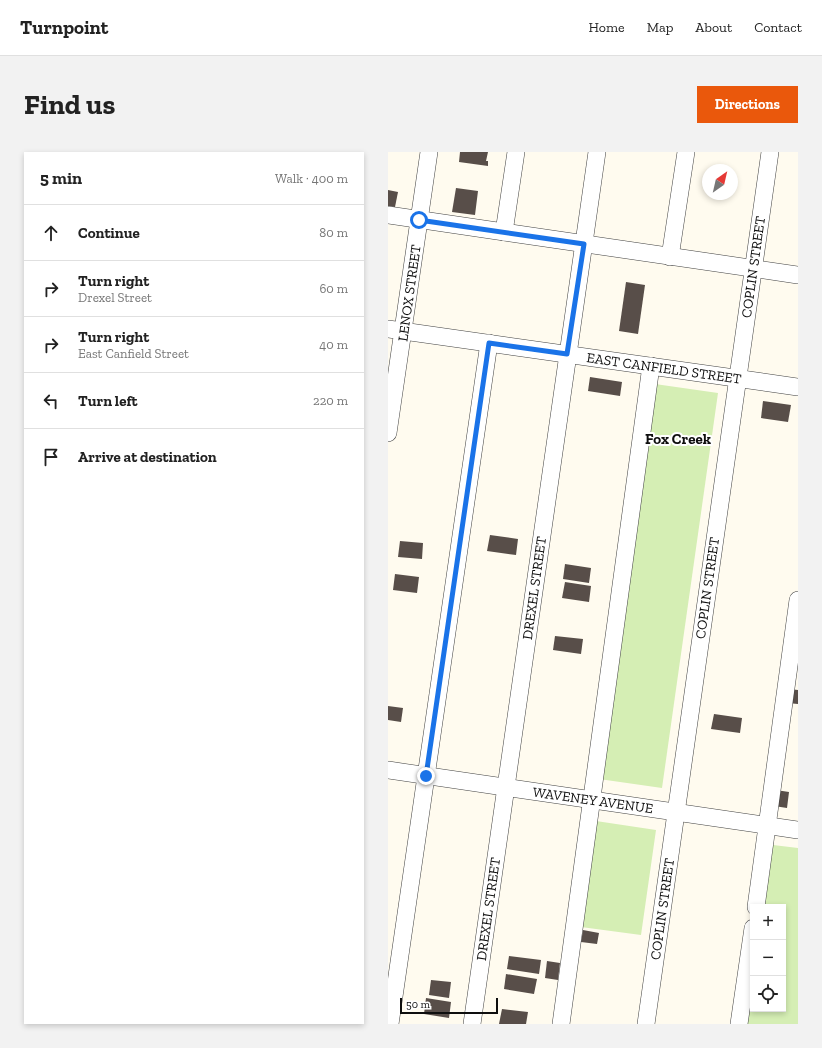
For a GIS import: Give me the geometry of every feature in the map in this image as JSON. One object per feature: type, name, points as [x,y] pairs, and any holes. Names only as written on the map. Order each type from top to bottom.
[{"type":"street","name":"LENOX STREET","points":[[388,433],[396,330],[419,220],[429,152]]},
{"type":"street","points":[[504,232],[516,152]]},
{"type":"street","name":"DREXEL STREET","points":[[472,1024],[597,152]]},
{"type":"street","points":[[670,257],[686,152]]},
{"type":"street","name":"COPLIN STREET","points":[[646,1024],[770,152]]},
{"type":"street","points":[[388,215],[798,275]]},
{"type":"street","name":"EAST CANFIELD STREET","points":[[396,330],[798,387]]},
{"type":"street","points":[[390,1024],[489,343]]},
{"type":"street","points":[[561,1024],[651,366]]},
{"type":"street","points":[[756,904],[798,600]]},
{"type":"street","name":"WAVENEY AVENUE","points":[[388,770],[798,830]]},
{"type":"street","points":[[739,1024],[751,940]]},
{"type":"green space","points":[[655,384],[718,393],[662,788],[599,779]]},
{"type":"green space","points":[[596,821],[656,830],[641,935],[581,927]]},
{"type":"green space","points":[[773,845],[798,848],[798,1024],[747,1024],[750,1004],[750,1012],[786,1012],[786,904],[764,904]]},
{"type":"building","points":[[460,152],[488,152],[486,161],[488,161],[488,166],[459,162]]},
{"type":"building","points":[[456,188],[478,191],[475,215],[452,212]]},
{"type":"building","points":[[388,190],[398,192],[395,207],[388,206]]},
{"type":"building","points":[[626,282],[645,285],[638,334],[619,331]]},
{"type":"building","points":[[590,377],[622,382],[620,396],[588,391]]},
{"type":"building","points":[[763,401],[791,405],[788,422],[761,418]]},
{"type":"building","points":[[490,535],[518,539],[516,555],[487,551]]},
{"type":"building","points":[[400,541],[423,543],[422,559],[398,557]]},
{"type":"building","points":[[565,564],[591,568],[589,583],[563,579]]},
{"type":"building","points":[[395,574],[419,577],[417,593],[393,590]]},
{"type":"building","points":[[565,582],[591,586],[589,602],[562,598]]},
{"type":"building","points":[[555,636],[583,639],[581,654],[553,650]]},
{"type":"building","points":[[789,689],[798,690],[798,704],[787,703]]},
{"type":"building","points":[[388,706],[403,708],[401,722],[388,720]]},
{"type":"building","points":[[714,714],[742,718],[740,733],[711,729]]},
{"type":"building","points":[[776,790],[789,792],[787,808],[774,806]]},
{"type":"building","points":[[583,930],[599,933],[597,944],[581,942]]},
{"type":"building","points":[[509,956],[541,960],[539,974],[507,969]]},
{"type":"building","points":[[547,961],[560,963],[558,980],[545,978]]},
{"type":"building","points":[[506,974],[537,979],[534,994],[504,989]]},
{"type":"building","points":[[431,980],[451,982],[449,998],[429,995]]},
{"type":"building","points":[[426,998],[451,1002],[449,1018],[424,1014]]},
{"type":"building","points":[[502,1009],[528,1012],[526,1024],[499,1024]]},
{"type":"district","name":"Fox Creek","points":[[678,439]]},
{"type":"route","points":[[419,220],[584,244],[567,354],[489,343],[426,776]]}]
